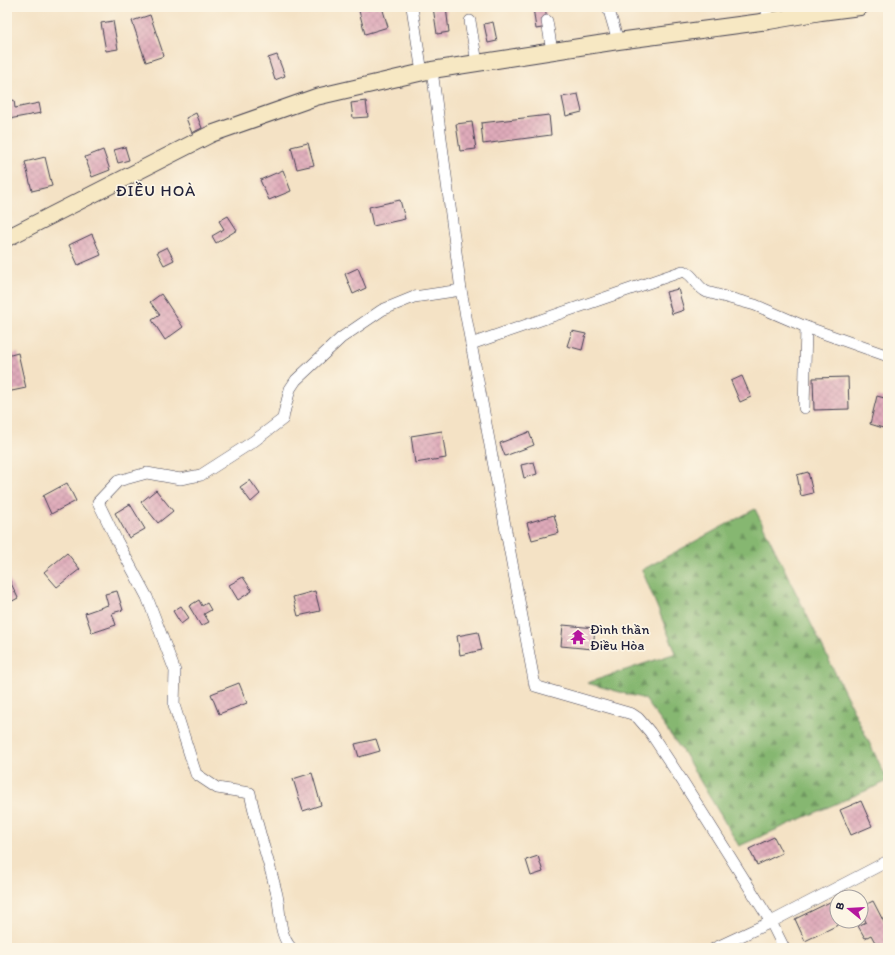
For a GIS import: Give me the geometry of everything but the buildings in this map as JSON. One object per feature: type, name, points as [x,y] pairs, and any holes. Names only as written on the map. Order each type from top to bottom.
[{"type":"street","points":[[412,7],[427,71],[461,290],[535,686],[632,714],[638,718],[650,732],[683,782],[771,922],[784,948]]},
{"type":"street","points":[[608,7],[618,41]]},
{"type":"street","points":[[7,238],[211,134],[316,97],[427,71],[618,41],[768,14],[860,7]]},
{"type":"street","points":[[470,21],[477,63]]},
{"type":"street","points":[[547,21],[552,51]]},
{"type":"street","points":[[471,344],[682,271],[687,272],[701,290],[756,305],[806,327],[888,356]]},
{"type":"street","points":[[291,948],[286,943],[281,927],[278,897],[268,858],[257,825],[250,793],[217,788],[196,774],[174,705],[175,671],[147,597],[98,502],[118,481],[147,473],[180,479],[201,475],[254,441],[283,419],[290,389],[296,380],[340,338],[382,310],[414,297],[461,290]]},
{"type":"street","points":[[804,408],[806,327]]},
{"type":"street","points":[[715,948],[771,922],[888,861]]},
{"type":"green space","points":[[755,509],[888,781],[739,846],[683,752],[645,699],[587,683],[676,653],[642,570]]},
{"type":"place","name":"Đình thần Điều Hòa","points":[[578,637]]},
{"type":"district","name":"ĐIỀU HOÀ","points":[[156,190]]}]
